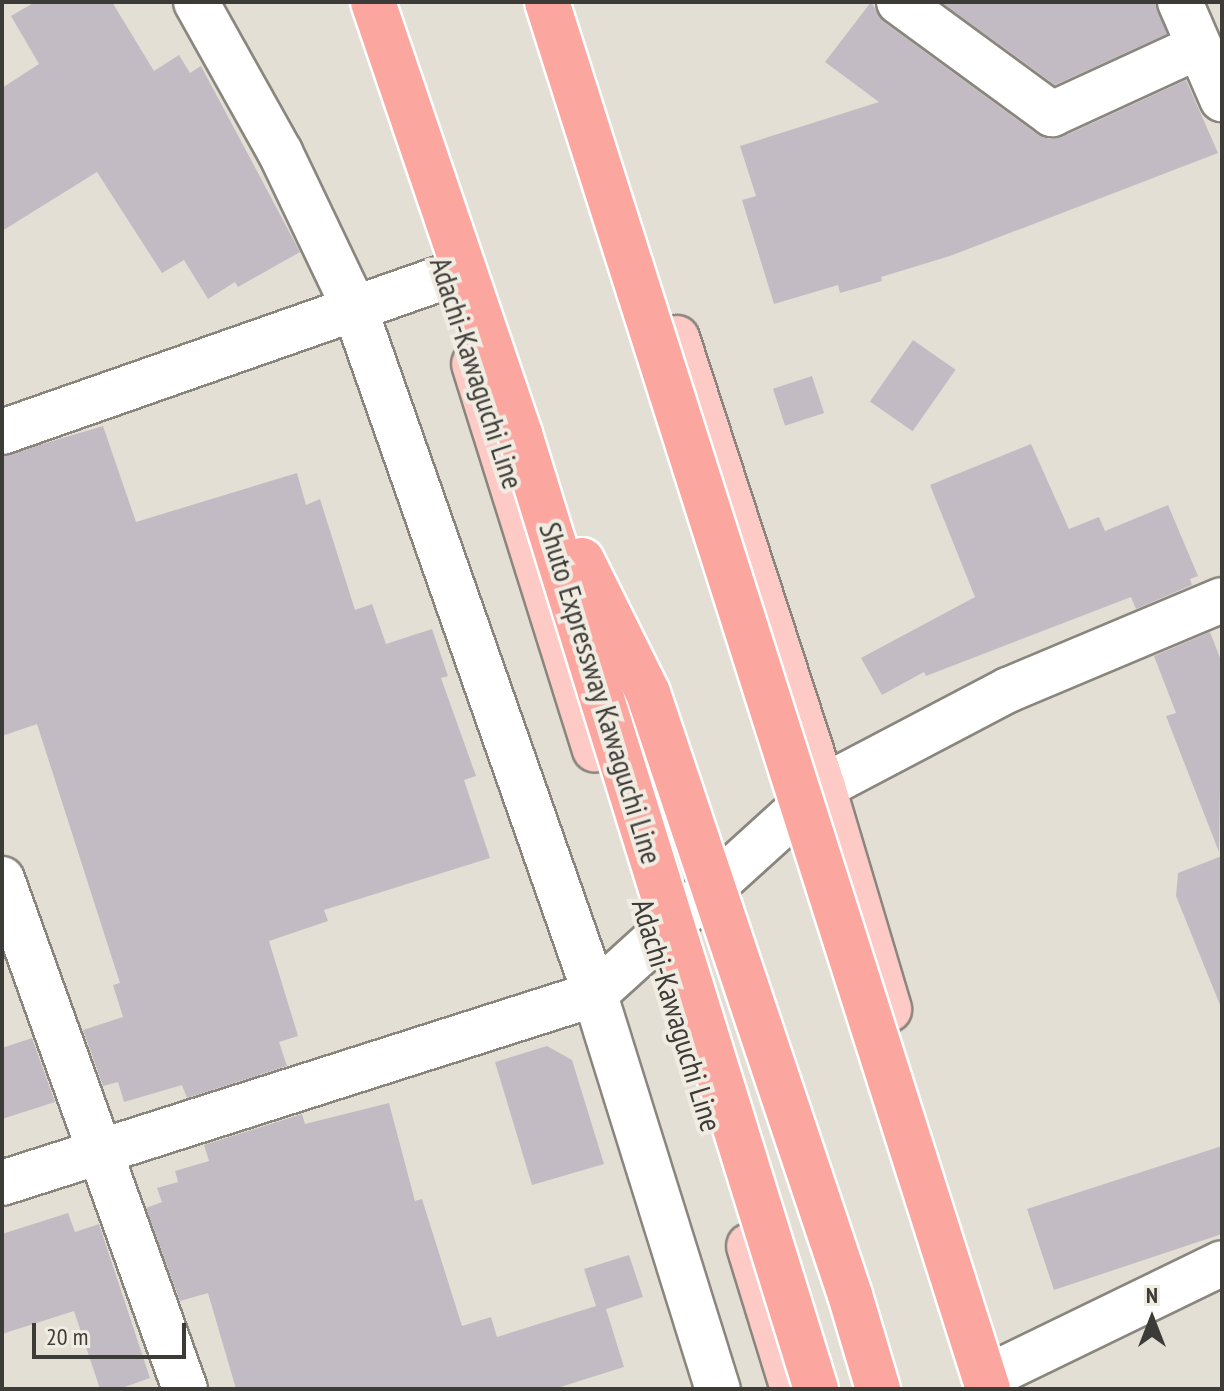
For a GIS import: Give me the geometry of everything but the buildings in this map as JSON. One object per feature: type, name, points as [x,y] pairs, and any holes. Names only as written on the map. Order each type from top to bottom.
[{"type":"highway","name":"Shuto Expressway Kawaguchi Line","points":[[373,2],[520,434],[816,1389]]},
{"type":"highway","points":[[547,2],[996,1383]]},
{"type":"highway","points":[[520,434],[648,693],[801,1146],[878,1389]]},
{"type":"main road","name":"Adachi-Kawaguchi Line","points":[[352,2],[447,276],[793,1389]]},
{"type":"main road","points":[[565,2],[823,787],[996,1383]]},
{"type":"street","points":[[196,2],[280,152],[355,309],[402,434],[595,994],[718,1389]]},
{"type":"street","points":[[899,2],[1052,114],[1198,47]]},
{"type":"street","points":[[1180,2],[1222,99]]},
{"type":"street","points":[[2,432],[447,276]]},
{"type":"street","points":[[2,1183],[595,994],[823,787],[1008,690],[1221,605]]},
{"type":"street","points":[[2,879],[185,1389]]},
{"type":"street","points":[[996,1383],[1222,1263]]}]
